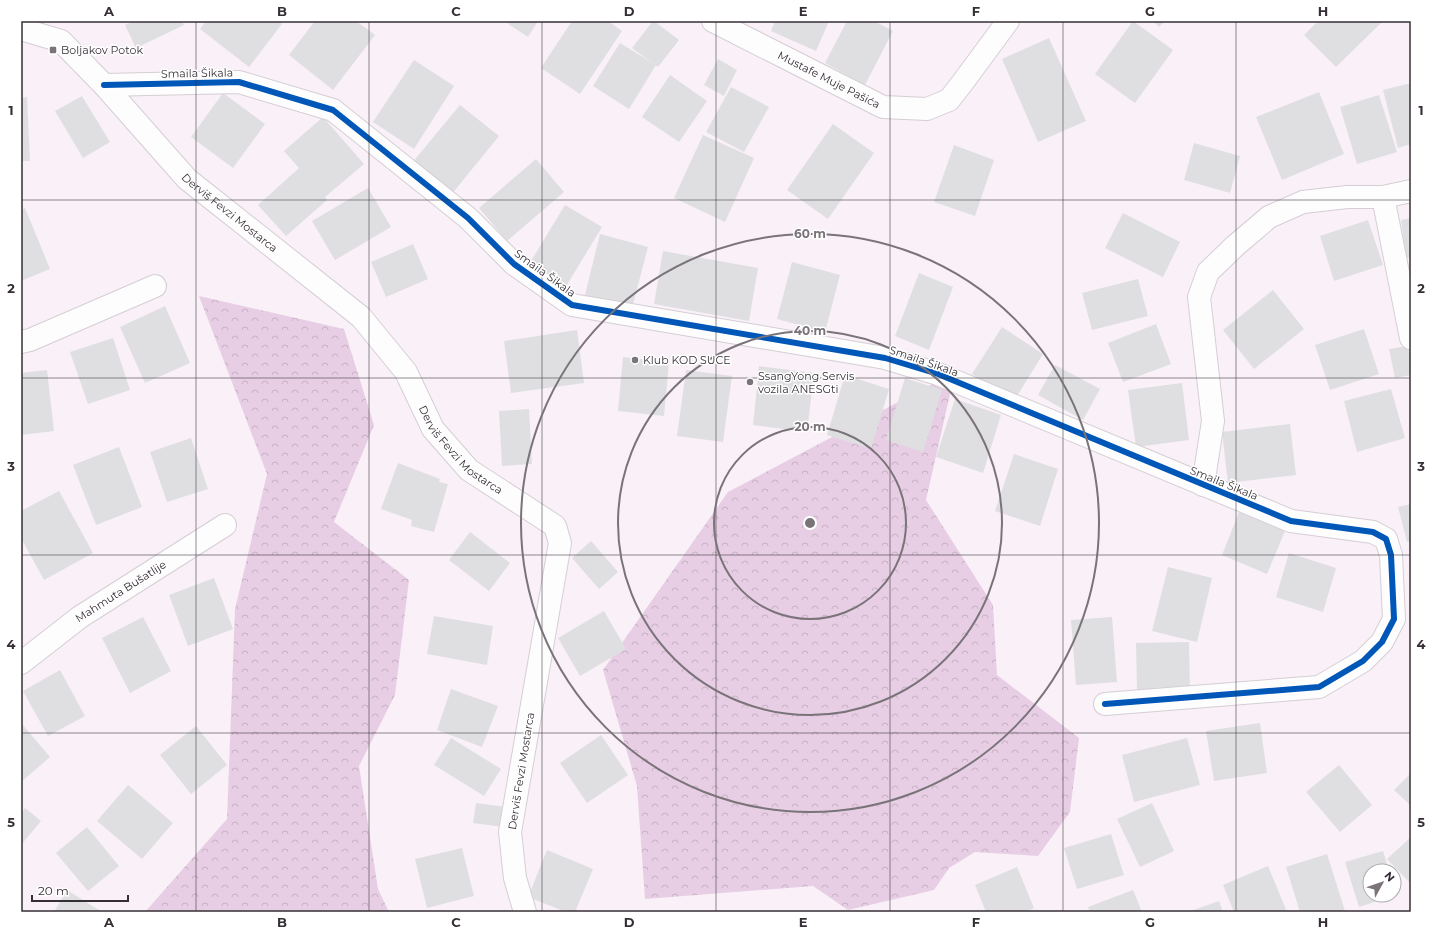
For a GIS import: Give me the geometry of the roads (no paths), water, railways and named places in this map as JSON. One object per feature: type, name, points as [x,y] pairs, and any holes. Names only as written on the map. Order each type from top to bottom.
[{"type":"street","points":[[48,21],[61,41],[104,85]]},
{"type":"street","name":"Mustafe Muje Pašića","points":[[713,21],[883,107],[927,109],[949,100],[1008,21]]},
{"type":"street","points":[[21,29],[61,41]]},
{"type":"street","name":"Smaila Šikala","points":[[104,85],[239,82],[333,110],[468,218],[514,264],[572,305],[885,358],[938,374],[1291,521],[1373,532],[1386,539],[1392,555],[1394,619],[1382,642],[1363,661],[1319,687],[1105,704]]},
{"type":"street","name":"Derviš Fevzi Mostarca","points":[[104,85],[188,179],[361,317],[406,372],[432,429],[469,470],[555,526],[560,543],[510,832],[515,878],[525,912]]},
{"type":"street","name":"Smaila Šikala","points":[[1203,485],[1213,421],[1199,297],[1208,272],[1235,246],[1269,217],[1303,202],[1347,197],[1383,197],[1411,191]]},
{"type":"street","points":[[1383,197],[1411,338]]},
{"type":"street","points":[[21,342],[30,340],[155,286]]},
{"type":"street","name":"Mahmuta Bušatlije","points":[[21,663],[80,617],[225,526]]},
{"type":"place","name":"Boljakov Potok","points":[[53,50]]},
{"type":"place","name":"Klub KOD SUCE","points":[[635,360]]},
{"type":"place","name":"SsangYong Servis vozila ANESGti","points":[[750,382]]}]
